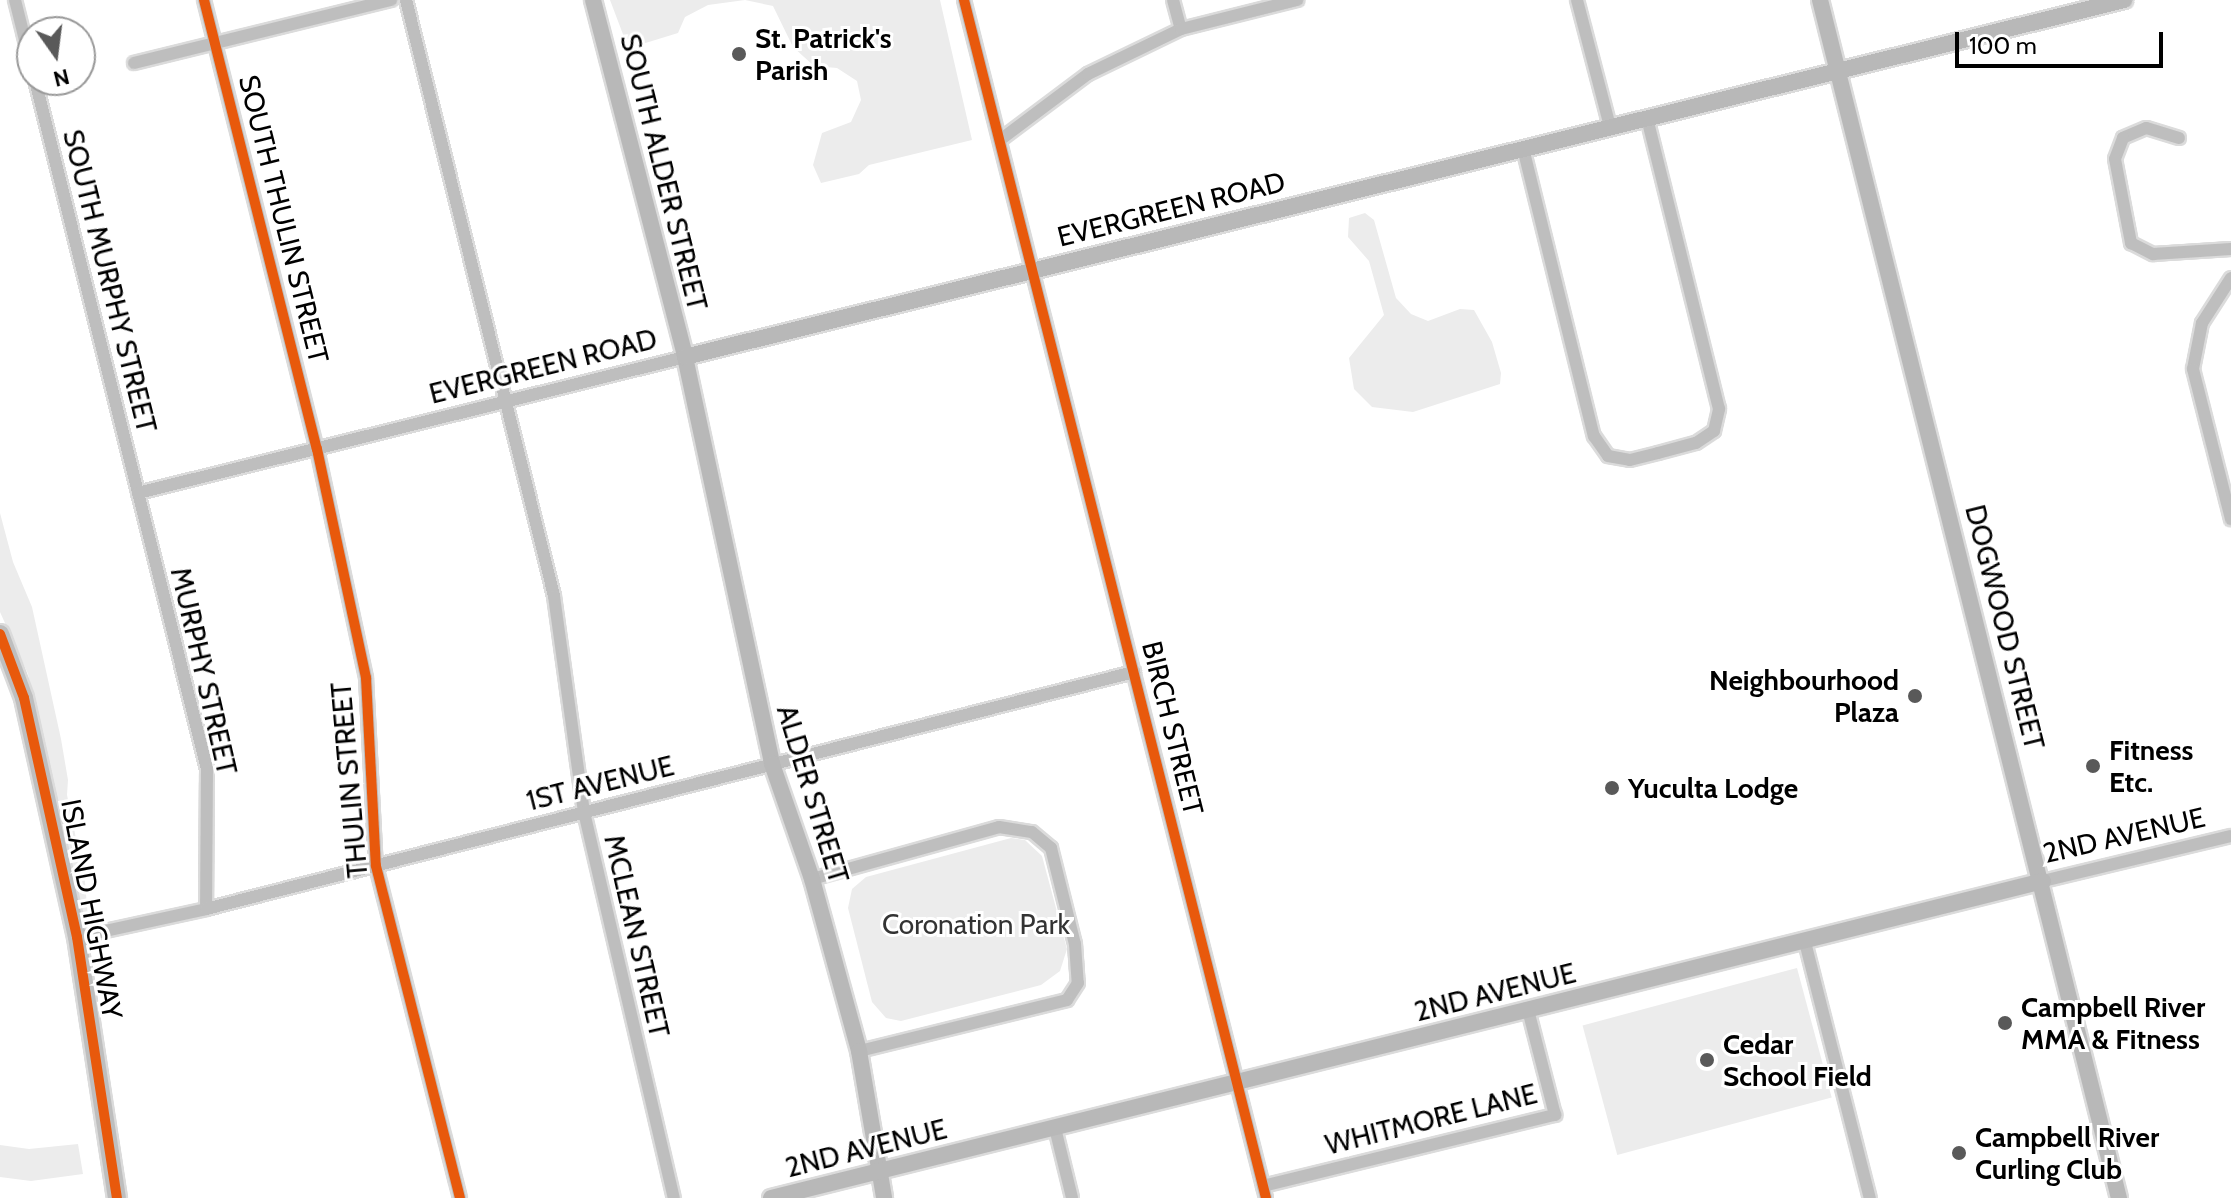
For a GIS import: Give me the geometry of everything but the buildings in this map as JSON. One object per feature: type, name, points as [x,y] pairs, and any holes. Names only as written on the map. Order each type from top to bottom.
[{"type":"main road","name":"ISLAND HIGHWAY","points":[[0,634],[24,698],[77,937],[117,1198]]},
{"type":"street","name":"SOUTH THULIN STREET","points":[[204,0],[317,449]]},
{"type":"street","points":[[134,63],[391,0]]},
{"type":"street","name":"MCLEAN STREET","points":[[406,0],[554,596],[584,812],[674,1198]]},
{"type":"street","name":"SOUTH ALDER STREET","points":[[593,0],[685,357]]},
{"type":"street","name":"BIRCH STREET","points":[[964,0],[1264,1192]]},
{"type":"street","points":[[1173,0],[1181,29]]},
{"type":"street","points":[[1000,140],[1088,74],[1181,29],[1297,0]]},
{"type":"street","points":[[1577,0],[1610,127]]},
{"type":"street","name":"DOGWOOD STREET","points":[[1820,0],[2043,881],[2119,1198]]},
{"type":"street","name":"EVERGREEN ROAD","points":[[138,493],[2124,0]]},
{"type":"street","name":"SOUTH MURPHY STREET","points":[[39,96],[138,493]]},
{"type":"street","points":[[1523,148],[1594,436],[1608,456],[1630,460],[1696,443],[1714,431],[1719,409],[1647,118]]},
{"type":"street","points":[[2179,138],[2146,128],[2123,138],[2115,159],[2131,243],[2153,254],[2231,249]]},
{"type":"street","points":[[2231,278],[2202,323],[2193,369],[2231,519]]},
{"type":"street","name":"ALDER STREET","points":[[685,357],[772,764],[812,879],[859,1051],[884,1198]]},
{"type":"street","name":"THULIN STREET","points":[[317,449],[366,678],[376,866],[460,1198]]},
{"type":"street","name":"MURPHY STREET","points":[[138,493],[207,769],[206,909]]},
{"type":"street","name":"1ST AVENUE","points":[[77,937],[206,909],[1134,672]]},
{"type":"street","points":[[812,879],[999,827],[1032,832],[1051,848],[1075,944],[1078,983],[1067,1000],[859,1051]]},
{"type":"street","name":"2ND AVENUE","points":[[771,1198],[2231,836]]},
{"type":"street","points":[[1805,942],[1870,1198]]},
{"type":"street","name":"WHITMORE LANE","points":[[1264,1192],[1555,1115],[1528,1010]]},
{"type":"street","points":[[1055,1128],[1072,1198]]},
{"type":"green space","points":[[610,0],[745,0],[708,5],[685,17],[678,33],[639,45],[624,37]]},
{"type":"green space","points":[[745,0],[940,0],[972,140],[869,165],[859,174],[821,183],[813,165],[822,133],[851,122],[861,100],[857,81],[837,68],[814,66],[793,47],[773,6]]},
{"type":"green space","points":[[1365,213],[1374,220],[1396,298],[1411,314],[1428,321],[1460,309],[1474,310],[1492,342],[1501,373],[1500,384],[1413,412],[1372,407],[1354,389],[1349,358],[1384,315],[1369,261],[1348,237],[1349,218]]},
{"type":"green space","points":[[0,513],[13,562],[32,607],[61,739],[68,780],[67,795],[85,882],[88,918],[78,911],[68,849],[28,674],[0,612]]},
{"type":"green space","name":"Coronation Park","points":[[1011,838],[1025,840],[1042,856],[1067,949],[1060,971],[1041,985],[901,1021],[886,1018],[872,1002],[848,908],[852,889],[866,877]]},
{"type":"green space","name":"Cedar School Field","points":[[1797,968],[1832,1097],[1617,1155],[1583,1025]]},
{"type":"green space","points":[[78,1144],[83,1174],[31,1181],[0,1177],[0,1145],[29,1149]]},
{"type":"cycle path","points":[[204,0],[317,449],[366,678],[376,866],[460,1198]]},
{"type":"cycle path","points":[[964,0],[1266,1198]]},
{"type":"cycle path","points":[[0,634],[24,698],[77,937],[117,1198]]},
{"type":"place","name":"St. Patrick's Parish","points":[[739,54]]},
{"type":"place","name":"Neighbourhood Plaza","points":[[1915,696]]},
{"type":"place","name":"Fitness Etc.","points":[[2093,766]]},
{"type":"place","name":"Yuculta Lodge","points":[[1612,788]]},
{"type":"place","name":"Campbell River MMA & Fitness","points":[[2005,1023]]},
{"type":"place","name":"Cedar School Field","points":[[1707,1060]]},
{"type":"place","name":"Campbell River Curling Club","points":[[1959,1153]]}]
